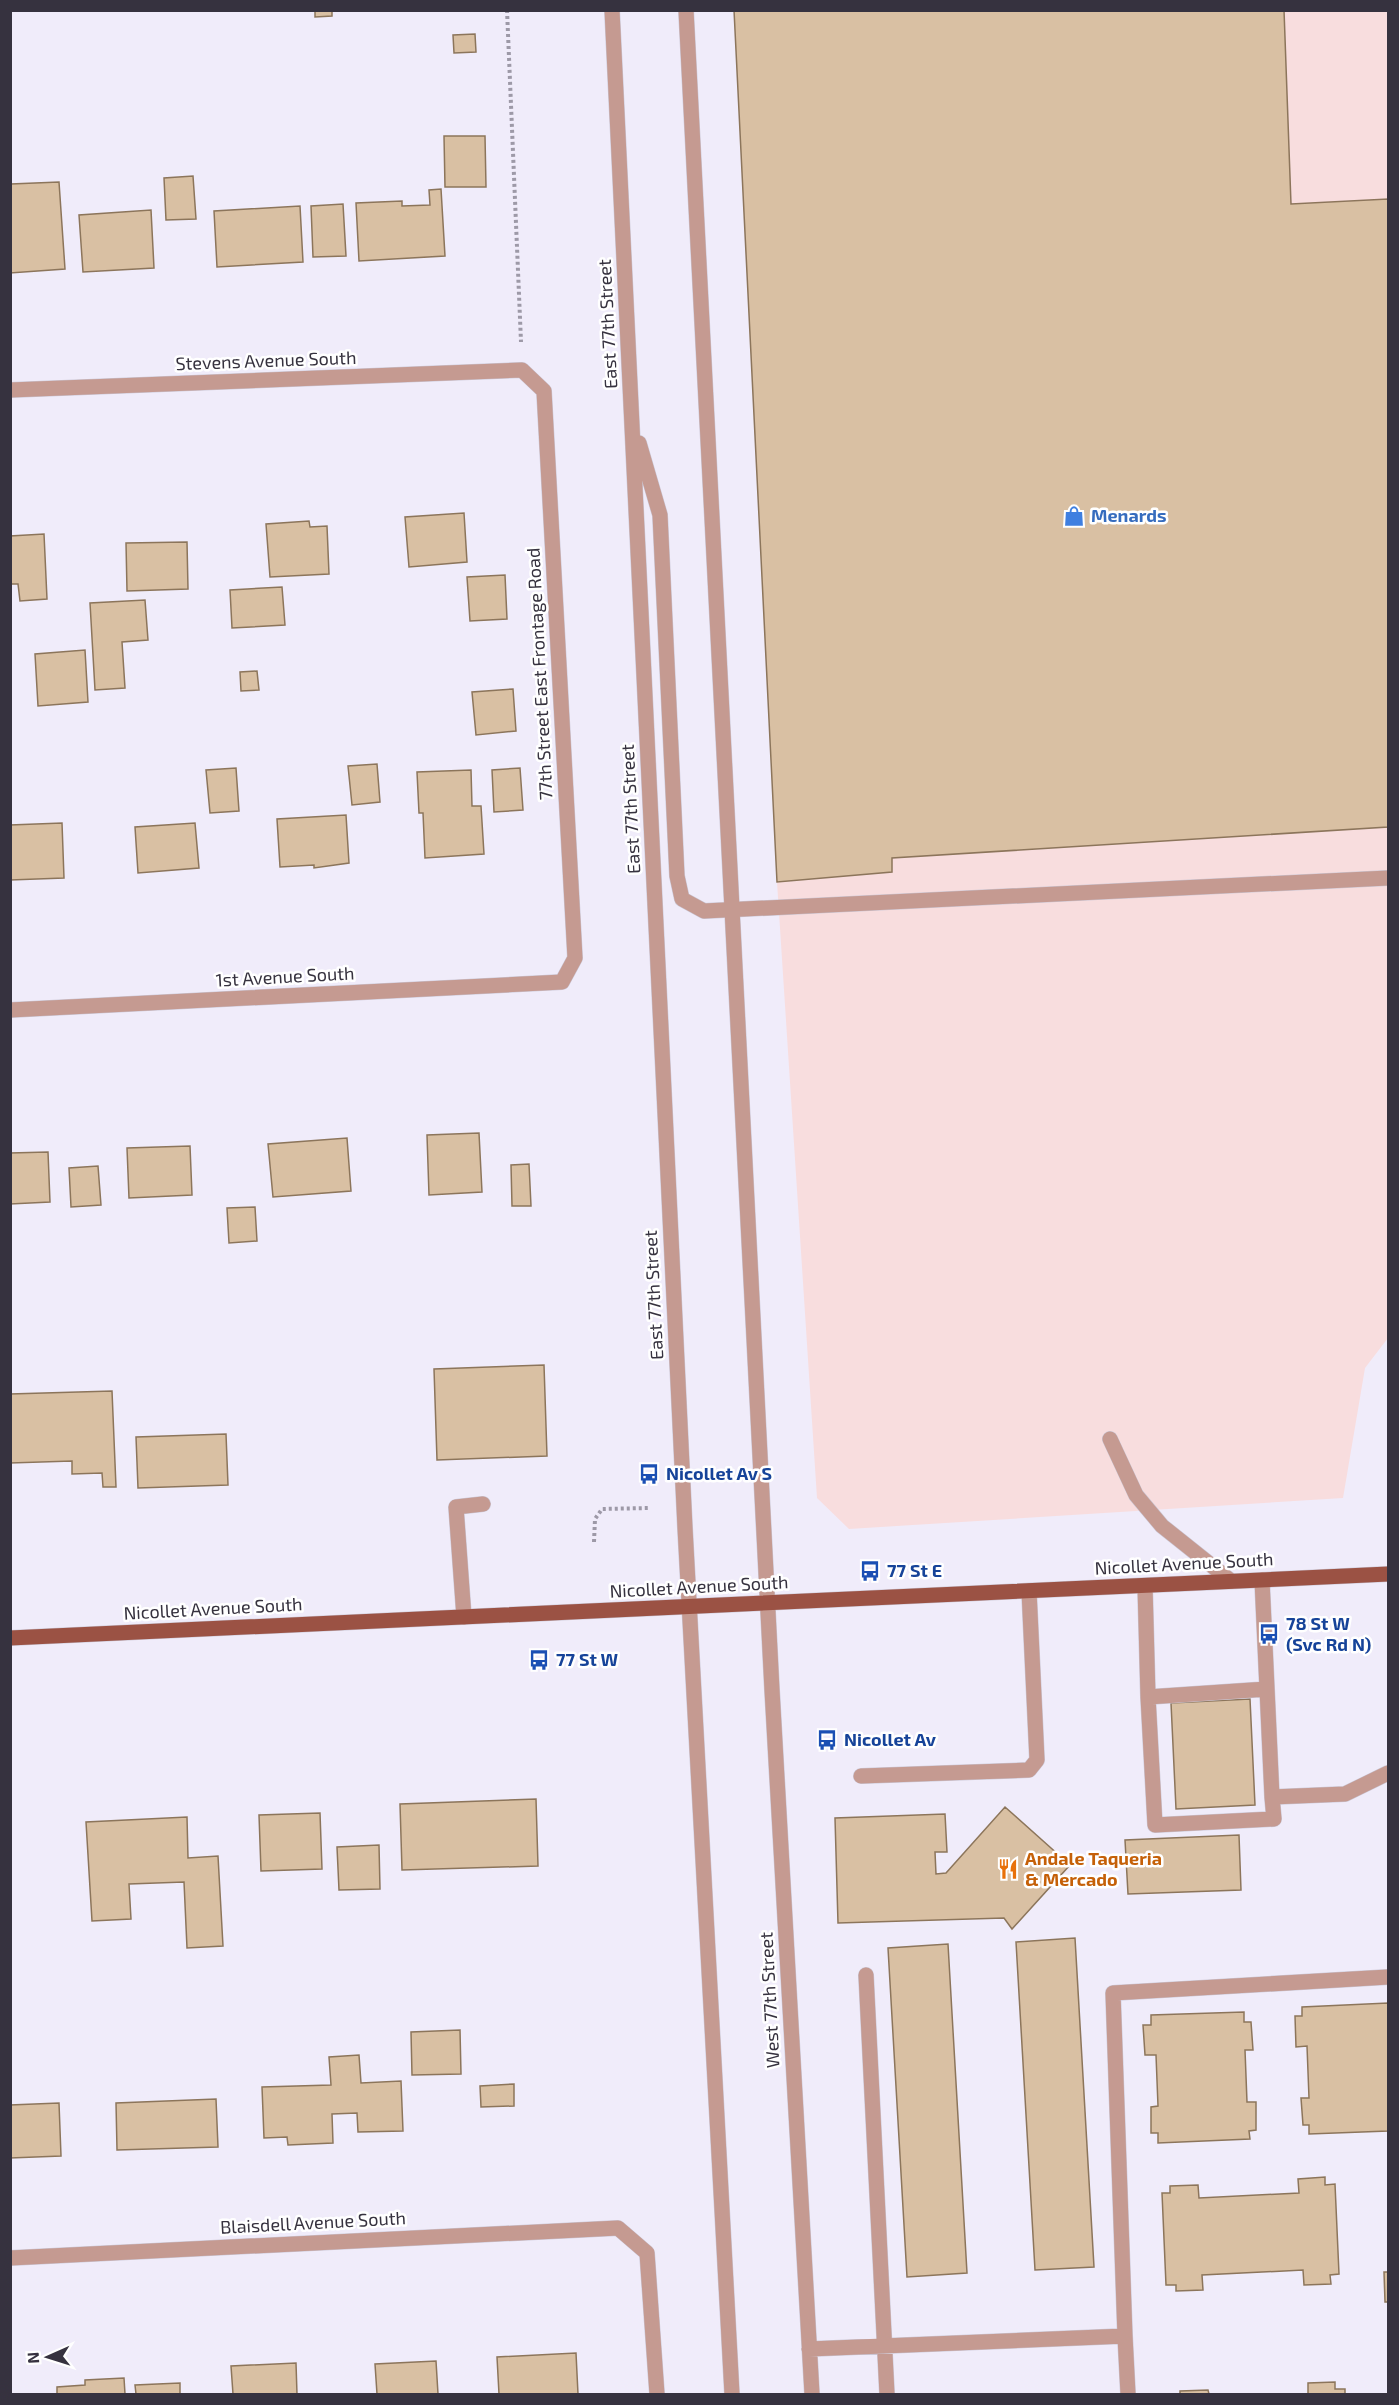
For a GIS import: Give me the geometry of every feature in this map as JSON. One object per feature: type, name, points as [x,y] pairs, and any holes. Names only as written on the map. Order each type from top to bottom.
[{"type":"main road","name":"Nicollet Avenue South","points":[[10,1638],[1389,1574]]},
{"type":"street","name":"East 77th Street","points":[[612,10],[689,1606]]},
{"type":"street","points":[[686,10],[768,1603]]},
{"type":"street","name":"Stevens Avenue South","points":[[10,390],[522,370]]},
{"type":"street","name":"77th Street East Frontage Road","points":[[522,370],[544,391],[575,958],[562,982]]},
{"type":"street","points":[[632,420],[660,515],[677,876],[682,899],[704,911],[1389,878]]},
{"type":"street","name":"1st Avenue South","points":[[10,1010],[562,982]]},
{"type":"street","points":[[1110,1439],[1137,1495],[1162,1526],[1231,1581]]},
{"type":"street","points":[[464,1617],[456,1507],[483,1504]]},
{"type":"street","points":[[1145,1586],[1155,1824],[1274,1819],[1262,1580]]},
{"type":"street","points":[[861,1776],[1029,1770],[1037,1760],[1029,1591]]},
{"type":"street","name":"West 77th Street","points":[[768,1603],[812,2394]]},
{"type":"street","points":[[689,1606],[732,2394]]},
{"type":"street","points":[[1148,1697],[1267,1689]]},
{"type":"street","points":[[1272,1797],[1345,1794],[1389,1773]]},
{"type":"street","points":[[866,1975],[887,2394]]},
{"type":"street","points":[[1128,2394],[1113,1993],[1389,1977]]},
{"type":"street","name":"Blaisdell Avenue South","points":[[10,2258],[618,2228],[647,2253],[657,2394]]},
{"type":"street","points":[[809,2349],[1125,2336]]},
{"type":"path","points":[[507,10],[522,370]]},
{"type":"path","points":[[594,1542],[595,1519],[602,1509],[649,1508]]},
{"type":"shaded area","points":[[734,11],[1388,11],[1388,1338],[1365,1368],[1343,1498],[849,1529],[817,1498],[777,882]]},
{"type":"building","points":[[315,10],[332,10],[332,16],[315,17]]},
{"type":"building","name":"Menards","points":[[734,10],[1284,10],[1291,204],[1388,199],[1388,827],[892,858],[892,872],[777,882]]},
{"type":"building","points":[[475,34],[476,52],[454,53],[453,35]]},
{"type":"building","points":[[444,136],[485,136],[486,187],[445,187]]},
{"type":"building","points":[[193,176],[196,219],[166,220],[164,178]]},
{"type":"building","points":[[59,182],[65,269],[10,273],[11,184]]},
{"type":"building","points":[[441,189],[445,256],[359,261],[356,203],[402,201],[402,206],[430,205],[429,190]]},
{"type":"building","points":[[343,204],[346,256],[313,257],[311,206]]},
{"type":"building","points":[[300,206],[303,262],[217,267],[214,211]]},
{"type":"building","points":[[151,210],[154,268],[83,272],[79,215]]},
{"type":"building","points":[[464,513],[467,562],[409,567],[405,517]]},
{"type":"building","points":[[309,521],[310,527],[327,526],[329,574],[270,577],[266,524]]},
{"type":"building","points":[[44,534],[47,599],[20,601],[18,584],[10,584],[10,536]]},
{"type":"building","points":[[187,542],[188,589],[127,591],[126,543]]},
{"type":"building","points":[[505,575],[507,619],[470,621],[467,577]]},
{"type":"building","points":[[282,587],[285,625],[232,628],[230,590]]},
{"type":"building","points":[[145,600],[148,640],[122,642],[125,688],[95,690],[90,603]]},
{"type":"building","points":[[85,650],[88,702],[38,706],[35,654]]},
{"type":"building","points":[[257,671],[259,690],[241,691],[240,672]]},
{"type":"building","points":[[513,689],[516,731],[476,735],[472,692]]},
{"type":"building","points":[[377,764],[380,802],[352,805],[348,766]]},
{"type":"building","points":[[236,768],[239,811],[210,813],[206,770]]},
{"type":"building","points":[[520,768],[523,810],[494,812],[492,770]]},
{"type":"building","points":[[471,770],[472,806],[481,806],[484,854],[425,858],[423,813],[419,813],[417,772]]},
{"type":"building","points":[[346,815],[349,863],[314,868],[314,865],[280,867],[277,819]]},
{"type":"building","points":[[62,823],[64,878],[10,880],[10,825]]},
{"type":"building","points":[[195,823],[199,868],[138,873],[135,827]]},
{"type":"building","points":[[479,1133],[482,1192],[429,1195],[427,1135]]},
{"type":"building","points":[[347,1138],[351,1191],[273,1197],[268,1144]]},
{"type":"building","points":[[190,1146],[192,1195],[129,1198],[127,1148]]},
{"type":"building","points":[[48,1152],[50,1202],[10,1204],[10,1153]]},
{"type":"building","points":[[529,1164],[531,1206],[512,1206],[511,1165]]},
{"type":"building","points":[[98,1166],[101,1205],[71,1207],[69,1168]]},
{"type":"building","points":[[255,1207],[257,1241],[229,1243],[227,1208]]},
{"type":"building","points":[[544,1365],[547,1456],[437,1460],[434,1369]]},
{"type":"building","points":[[112,1391],[116,1487],[103,1487],[102,1473],[72,1474],[72,1461],[10,1463],[10,1394]]},
{"type":"building","points":[[226,1434],[228,1485],[138,1488],[136,1437]]},
{"type":"building","points":[[1250,1699],[1255,1805],[1176,1809],[1171,1703]]},
{"type":"building","points":[[536,1799],[538,1866],[402,1870],[400,1804]]},
{"type":"building","name":"Andale Taqueria & Mercado","points":[[1005,1807],[1070,1865],[1012,1929],[1004,1918],[838,1923],[835,1818],[945,1814],[947,1852],[935,1852],[936,1874],[946,1873]]},
{"type":"building","points":[[320,1813],[322,1869],[261,1871],[259,1815]]},
{"type":"building","points":[[187,1817],[188,1858],[218,1856],[223,1946],[187,1948],[184,1882],[129,1884],[131,1919],[92,1921],[86,1822]]},
{"type":"building","points":[[1239,1835],[1241,1890],[1128,1894],[1125,1840]]},
{"type":"building","points":[[379,1845],[380,1889],[339,1890],[337,1847]]},
{"type":"building","points":[[1075,1938],[1094,2267],[1035,2270],[1016,1942]]},
{"type":"building","points":[[948,1944],[967,2273],[907,2277],[888,1948]]},
{"type":"building","points":[[1388,2003],[1388,2131],[1309,2134],[1309,2125],[1303,2125],[1301,2098],[1309,2098],[1307,2046],[1296,2047],[1295,2016],[1302,2016],[1302,2007]]},
{"type":"building","points":[[1244,2012],[1244,2022],[1251,2022],[1253,2050],[1245,2050],[1247,2102],[1256,2102],[1256,2130],[1249,2131],[1250,2139],[1158,2143],[1158,2133],[1151,2133],[1151,2107],[1158,2106],[1156,2055],[1145,2055],[1143,2025],[1151,2025],[1151,2015]]},
{"type":"building","points":[[460,2030],[461,2074],[412,2075],[411,2032]]},
{"type":"building","points":[[359,2055],[361,2083],[401,2081],[403,2131],[358,2132],[357,2113],[332,2114],[333,2143],[288,2145],[287,2137],[264,2138],[262,2087],[331,2085],[329,2057]]},
{"type":"building","points":[[514,2084],[514,2106],[481,2107],[480,2086]]},
{"type":"building","points":[[216,2099],[218,2147],[117,2150],[116,2103]]},
{"type":"building","points":[[59,2103],[61,2156],[10,2158],[10,2105]]},
{"type":"building","points":[[1325,2177],[1325,2185],[1335,2184],[1339,2274],[1330,2275],[1331,2284],[1304,2285],[1303,2270],[1202,2275],[1203,2290],[1176,2291],[1176,2285],[1166,2285],[1162,2193],[1170,2193],[1170,2186],[1198,2185],[1199,2198],[1299,2193],[1298,2179]]},
{"type":"building","points":[[1384,2272],[1388,2272],[1388,2302],[1385,2302]]},
{"type":"building","points":[[576,2353],[578,2394],[499,2394],[497,2357]]},
{"type":"building","points":[[436,2361],[438,2394],[377,2394],[375,2364]]},
{"type":"building","points":[[296,2363],[297,2394],[233,2394],[231,2366]]},
{"type":"building","points":[[124,2378],[125,2394],[57,2394],[57,2387],[85,2385],[85,2380]]},
{"type":"building","points":[[1335,2382],[1335,2389],[1345,2389],[1345,2394],[1308,2394],[1308,2383]]},
{"type":"building","points":[[180,2383],[180,2394],[136,2394],[135,2385]]},
{"type":"building","points":[[1208,2390],[1209,2394],[1180,2394],[1180,2391]]},
{"type":"place","name":"Menards","points":[[1074,516]]},
{"type":"place","name":"Nicollet Av S","points":[[649,1474]]},
{"type":"place","name":"77 St E","points":[[870,1571]]},
{"type":"place","name":"78 St W (Svc Rd N)","points":[[1269,1634]]},
{"type":"place","name":"77 St W","points":[[539,1660]]},
{"type":"place","name":"Nicollet Av","points":[[827,1740]]},
{"type":"place","name":"Andale Taqueria & Mercado","points":[[1008,1869]]}]
